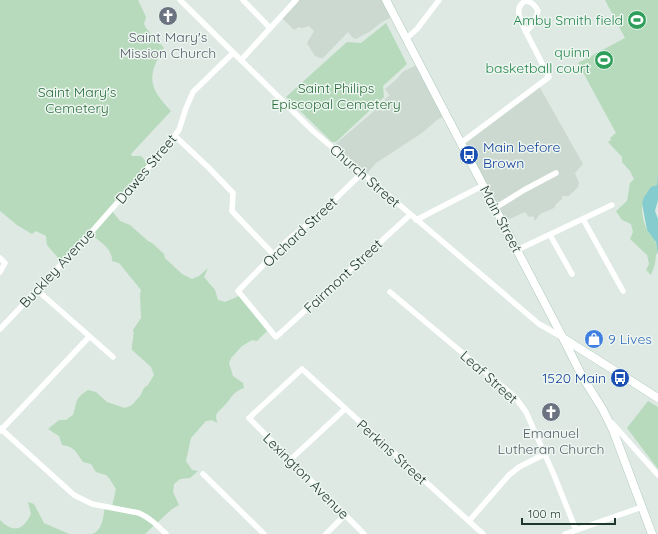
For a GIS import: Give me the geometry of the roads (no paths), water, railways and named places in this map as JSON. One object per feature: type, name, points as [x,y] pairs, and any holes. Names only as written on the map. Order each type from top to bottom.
[{"type":"main road","name":"Main Street","points":[[386,0],[484,185],[582,376],[607,417],[625,460],[652,534]]},
{"type":"main road","points":[[563,338],[658,398]]},
{"type":"street","name":"Church Street","points":[[180,0],[313,131],[539,324],[563,338]]},
{"type":"street","points":[[243,0],[270,28]]},
{"type":"street","points":[[241,60],[296,0]]},
{"type":"street","points":[[406,39],[417,29],[439,0]]},
{"type":"street","points":[[462,143],[549,77],[526,32],[521,22],[518,11],[520,5],[525,1],[528,1],[536,6],[538,11],[534,23],[526,32]]},
{"type":"street","name":"Dawes Street","points":[[114,208],[175,136],[179,130],[193,92],[233,53]]},
{"type":"street","points":[[175,136],[233,193],[232,212],[274,255]]},
{"type":"street","name":"Orchard Street","points":[[238,291],[288,240],[322,212],[362,173]]},
{"type":"street","points":[[495,208],[556,173]]},
{"type":"street","points":[[416,220],[484,185]]},
{"type":"street","points":[[517,250],[612,205]]},
{"type":"street","name":"Buckley Avenue","points":[[0,328],[114,208]]},
{"type":"street","name":"Fairmont Street","points":[[238,291],[276,337],[410,215]]},
{"type":"street","points":[[583,219],[623,291]]},
{"type":"street","points":[[550,235],[572,274]]},
{"type":"street","points":[[0,258],[4,264],[0,272]]},
{"type":"street","points":[[37,290],[113,358]]},
{"type":"street","name":"Leaf Street","points":[[390,292],[514,397],[526,412],[576,530]]},
{"type":"street","points":[[89,337],[0,430],[74,495],[92,504],[139,513],[154,522],[166,534]]},
{"type":"street","name":"Perkins Street","points":[[249,418],[302,369],[483,534]]},
{"type":"street","points":[[290,460],[345,409]]},
{"type":"street","points":[[607,417],[658,475]]},
{"type":"street","name":"Lexington Avenue","points":[[249,418],[364,534]]},
{"type":"street","points":[[468,521],[508,475],[519,467],[544,454]]},
{"type":"street","points":[[203,474],[264,534]]},
{"type":"street","points":[[564,534],[642,507]]},
{"type":"street","points":[[326,534],[345,514]]},
{"type":"water","points":[[658,172],[658,200],[655,211],[658,219],[658,254],[656,242],[647,230],[642,203],[651,187],[657,185]]},
{"type":"place","name":"Saint Mary's Mission Church","points":[[168,16]]},
{"type":"place","name":"Amby Smith field","points":[[637,20]]},
{"type":"place","name":"quinn basketball court","points":[[604,60]]},
{"type":"place","name":"Main before Brown","points":[[469,155]]},
{"type":"place","name":"9 Lives","points":[[594,339]]},
{"type":"place","name":"1520 Main","points":[[620,378]]},
{"type":"place","name":"Emanuel Lutheran Church","points":[[551,412]]},
{"type":"park label","name":"Saint Philips Episcopal Cemetery","points":[[336,96]]},
{"type":"park label","name":"Saint Mary's Cemetery","points":[[77,100]]}]
